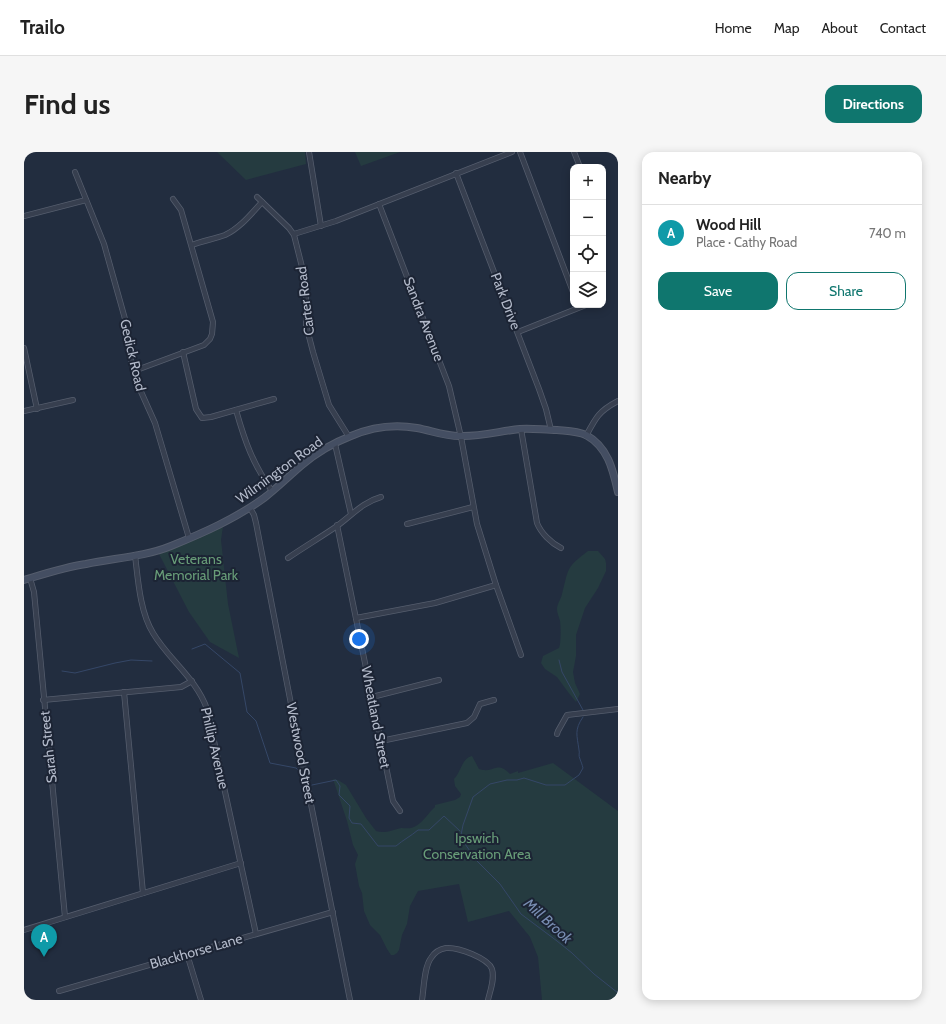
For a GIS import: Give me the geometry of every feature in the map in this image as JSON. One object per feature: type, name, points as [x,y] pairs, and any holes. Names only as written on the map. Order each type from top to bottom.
[{"type":"main road","name":"Wilmington Road","points":[[27,579],[78,565],[161,550],[189,538],[250,508],[307,461],[335,444],[349,437],[370,430],[396,426],[414,428],[446,436],[461,436],[521,429],[578,432],[586,436]]},
{"type":"main road","points":[[586,436],[599,446],[607,456],[618,492]]},
{"type":"street","points":[[309,152],[321,226]]},
{"type":"street","points":[[257,197],[294,234],[321,226],[512,152]]},
{"type":"street","points":[[520,152],[570,284]]},
{"type":"street","points":[[574,152],[579,164]]},
{"type":"street","name":"Gedick Road","points":[[75,172],[104,244],[124,316],[134,371],[142,396],[155,423],[189,538]]},
{"type":"street","name":"Park Drive","points":[[456,173],[544,402],[551,430]]},
{"type":"street","points":[[134,371],[183,352],[198,348],[207,343],[214,326],[192,244],[180,208],[173,199]]},
{"type":"street","points":[[24,216],[86,200]]},
{"type":"street","points":[[192,244],[220,236],[231,231],[246,220],[262,202]]},
{"type":"street","name":"Sandra Avenue","points":[[379,204],[444,372],[461,436],[478,530],[520,655]]},
{"type":"street","name":"Carter Road","points":[[294,234],[306,288],[306,325],[313,352],[329,405],[349,437]]},
{"type":"street","points":[[518,332],[574,308]]},
{"type":"street","points":[[24,348],[37,409]]},
{"type":"street","points":[[183,352],[196,409],[202,418],[211,418],[274,399]]},
{"type":"street","points":[[24,411],[73,400]]},
{"type":"street","points":[[586,436],[595,419],[601,412],[606,407],[618,401]]},
{"type":"street","points":[[236,410],[250,455],[272,491]]},
{"type":"street","points":[[521,429],[537,523],[544,534],[562,548]]},
{"type":"street","points":[[335,444],[350,514]]},
{"type":"street","points":[[288,558],[337,525],[350,514],[371,501],[381,497]]},
{"type":"street","points":[[407,524],[473,507]]},
{"type":"street","name":"Westwood Street","points":[[250,508],[256,523],[350,1000]]},
{"type":"street","name":"Wheatland Street","points":[[337,525],[393,801],[400,811]]},
{"type":"street","name":"Phillip Avenue","points":[[135,555],[141,595],[150,626],[161,644],[200,692],[207,709],[256,934]]},
{"type":"street","name":"Sarah Street","points":[[27,579],[34,592],[43,700],[65,917]]},
{"type":"street","points":[[356,618],[424,605],[496,585]]},
{"type":"street","points":[[372,697],[439,680]]},
{"type":"street","points":[[43,700],[182,686],[192,681]]},
{"type":"street","points":[[124,692],[143,893]]},
{"type":"street","points":[[381,741],[467,722],[474,717],[480,704],[494,700]]},
{"type":"street","points":[[557,734],[567,715],[618,709]]},
{"type":"street","points":[[24,930],[241,863]]},
{"type":"street","name":"Blackhorse Lane","points":[[59,991],[333,912]]},
{"type":"street","points":[[422,1000],[427,966],[430,959],[439,950],[449,948],[457,949],[481,958],[489,964],[493,972],[493,976],[488,1000]]},
{"type":"street","points":[[187,954],[201,1000]]},
{"type":"green space","points":[[217,152],[305,152],[306,164],[246,180]]},
{"type":"green space","points":[[355,152],[400,152],[361,166]]},
{"type":"green space","name":"Veterans Memorial Park","points":[[222,526],[221,540],[228,604],[239,658],[210,642],[189,612],[159,554]]},
{"type":"green space","points":[[588,551],[598,551],[605,559],[606,571],[598,588],[585,608],[576,635],[576,656],[573,672],[575,683],[580,694],[576,702],[557,677],[545,669],[541,663],[543,656],[559,648],[560,646],[561,627],[557,610],[558,605],[569,569]]},
{"type":"green space","name":"Ipswich Conservation Area","points":[[472,756],[479,769],[489,770],[502,768],[510,774],[553,763],[618,811],[618,1000],[542,1000],[538,957],[530,937],[509,911],[468,922],[459,884],[418,891],[410,906],[407,924],[402,935],[399,950],[394,955],[391,955],[380,935],[370,925],[364,911],[362,893],[359,886],[355,864],[358,855],[353,845],[347,821],[333,779],[346,785],[366,818],[376,831],[386,832],[401,828],[411,828],[423,820],[435,807],[435,805],[455,800],[460,797],[461,794],[455,786],[454,779],[466,759]]},
{"type":"waterway","points":[[192,649],[205,644],[240,673],[247,712],[256,721],[270,763],[296,768],[301,773]]},
{"type":"waterway","points":[[62,671],[75,673],[131,660],[152,661]]},
{"type":"waterway","name":"Mill Brook","points":[[559,660],[562,672],[583,710]]},
{"type":"waterway","name":"Mill Brook","points":[[583,717],[577,729],[579,756],[583,768],[579,775],[565,785],[546,785],[524,778],[490,784],[473,797],[461,835],[465,844],[477,861],[500,884],[521,914],[572,953],[594,974],[618,993]]},
{"type":"waterway","points":[[312,785],[336,780],[340,786],[339,795],[350,806],[349,818],[352,823],[361,824],[378,846],[396,846],[418,830],[429,830],[444,816],[460,831]]},
{"type":"place","name":"Wood Hill","points":[[44,957]]}]
